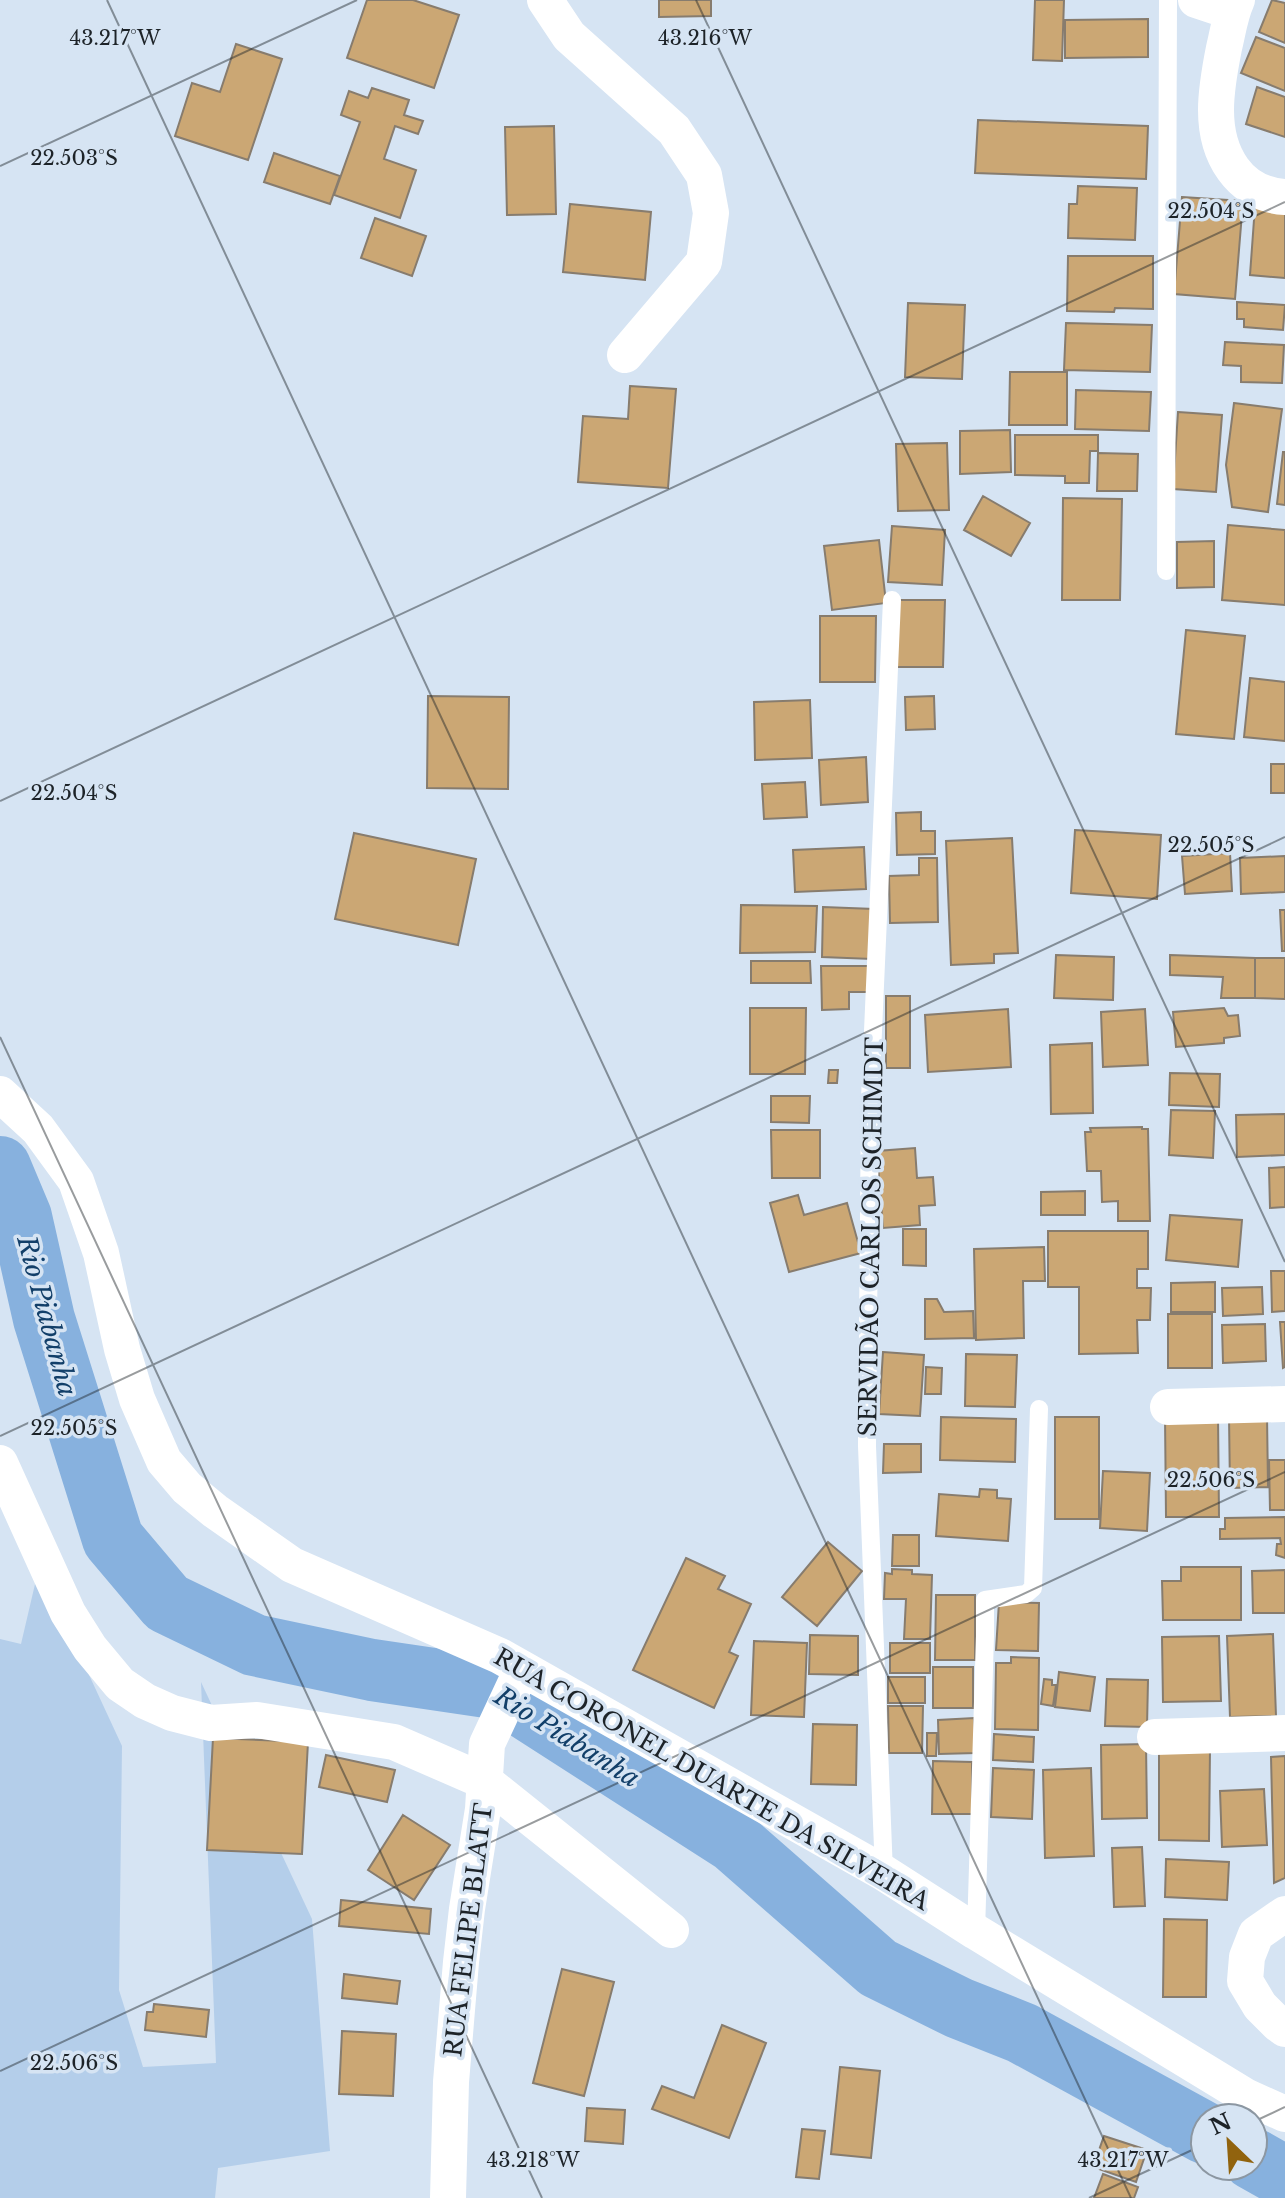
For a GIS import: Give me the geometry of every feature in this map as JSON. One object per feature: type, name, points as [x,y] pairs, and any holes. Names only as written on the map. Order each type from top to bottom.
[{"type":"street","points":[[545,0],[569,36],[674,130],[704,175],[711,213],[704,262],[625,355]]},
{"type":"street","points":[[1196,0],[1234,6],[1218,76],[1216,111],[1220,141],[1228,161],[1239,179],[1256,191],[1285,197]]},
{"type":"street","name":"RUA CORONEL DUARTE DA SILVEIRA","points":[[0,1094],[38,1129],[76,1181],[101,1253],[122,1349],[137,1399],[164,1461],[187,1488],[215,1511],[292,1565],[500,1656],[520,1673],[884,1873],[1247,2097],[1285,2114]]},
{"type":"street","points":[[1168,1407],[1285,1404]]},
{"type":"street","points":[[0,1463],[68,1613],[90,1648],[120,1684],[145,1701],[172,1713],[211,1723],[257,1720],[394,1742],[486,1782],[671,1930]]},
{"type":"street","name":"RUA FELIPE BLATT","points":[[448,2198],[451,2082],[461,1962],[482,1822],[487,1744],[520,1673]]},
{"type":"street","points":[[1155,1737],[1285,1733]]},
{"type":"street","points":[[1285,1914],[1256,1934],[1247,1957],[1245,1981],[1260,2006],[1285,2029]]},
{"type":"lane","points":[[1166,571],[1168,0]]},
{"type":"lane","name":"SERVIDÃO CARLOS SCHIMDT","points":[[884,1873],[868,1414],[870,1099],[892,600]]},
{"type":"lane","points":[[976,1932],[984,1608],[985,1600],[1026,1594],[1033,1588],[1039,1409]]},
{"type":"shaded area","points":[[39,1567],[122,1746],[119,1990],[143,2067],[216,2063],[201,1682],[312,1919],[330,2151],[218,2168],[215,2198],[0,2198],[0,1639],[21,1644]]},
{"type":"building","points":[[367,0],[413,0],[459,15],[434,88],[347,58]]},
{"type":"building","points":[[659,0],[711,0],[711,16],[659,17]]},
{"type":"building","points":[[1035,0],[1064,0],[1062,61],[1033,60]]},
{"type":"building","points":[[1272,0],[1285,3],[1285,43],[1259,32]]},
{"type":"building","points":[[1148,19],[1148,57],[1065,58],[1065,20]]},
{"type":"building","points":[[1256,37],[1285,48],[1285,91],[1241,73]]},
{"type":"building","points":[[236,44],[282,59],[248,160],[175,136],[192,83],[220,92]]},
{"type":"building","points":[[1257,87],[1285,97],[1285,137],[1246,124]]},
{"type":"building","points":[[372,88],[409,100],[404,115],[423,121],[418,134],[395,126],[384,159],[416,170],[400,218],[334,195],[360,122],[341,115],[349,91],[368,98]]},
{"type":"building","points":[[978,120],[1148,126],[1146,179],[975,173]]},
{"type":"building","points":[[554,126],[556,214],[507,215],[505,127]]},
{"type":"building","points":[[274,153],[340,176],[330,204],[264,182]]},
{"type":"building","points":[[1078,186],[1137,188],[1135,240],[1068,238],[1069,204],[1077,204]]},
{"type":"building","points":[[1182,197],[1243,201],[1235,299],[1174,294]]},
{"type":"building","points":[[570,204],[651,212],[645,280],[563,272]]},
{"type":"building","points":[[1255,206],[1285,208],[1285,278],[1250,275]]},
{"type":"building","points":[[375,218],[426,236],[412,276],[361,258]]},
{"type":"building","points":[[1068,256],[1153,256],[1153,309],[1067,311]]},
{"type":"building","points":[[1237,302],[1285,305],[1283,330],[1244,327],[1244,319],[1237,319]]},
{"type":"building","points":[[908,303],[965,305],[962,379],[905,377]]},
{"type":"building","points":[[1066,323],[1152,325],[1150,372],[1064,370]]},
{"type":"building","points":[[1225,342],[1284,345],[1282,383],[1241,382],[1241,366],[1223,365]]},
{"type":"building","points":[[1010,372],[1067,372],[1067,425],[1009,425]]},
{"type":"building","points":[[630,386],[676,389],[668,488],[578,482],[583,416],[628,419]]},
{"type":"building","points":[[1076,390],[1151,392],[1149,431],[1075,429]]},
{"type":"building","points":[[1234,403],[1282,409],[1268,512],[1232,507],[1226,465]]},
{"type":"building","points":[[1178,412],[1222,415],[1216,492],[1173,489]]},
{"type":"building","points":[[1010,430],[1011,472],[960,474],[960,431]]},
{"type":"building","points":[[1015,435],[1098,435],[1098,451],[1090,451],[1089,483],[1065,483],[1065,476],[1015,475]]},
{"type":"building","points":[[947,443],[949,510],[898,511],[896,444]]},
{"type":"building","points":[[1285,452],[1285,505],[1277,504]]},
{"type":"building","points":[[1098,453],[1138,454],[1137,491],[1097,491]]},
{"type":"building","points":[[983,496],[1030,523],[1011,556],[964,530]]},
{"type":"building","points":[[1063,498],[1122,499],[1120,600],[1062,600]]},
{"type":"building","points":[[1228,525],[1285,530],[1285,605],[1222,600]]},
{"type":"building","points":[[892,526],[945,530],[942,585],[888,582]]},
{"type":"building","points":[[879,540],[886,603],[832,610],[824,546]]},
{"type":"building","points":[[1214,541],[1214,587],[1177,588],[1177,542]]},
{"type":"building","points":[[896,600],[945,600],[943,667],[895,667]]},
{"type":"building","points":[[820,616],[876,616],[875,682],[820,682]]},
{"type":"building","points":[[1186,630],[1245,636],[1234,739],[1176,734]]},
{"type":"building","points":[[1250,678],[1285,682],[1285,741],[1244,737]]},
{"type":"building","points":[[428,696],[509,697],[508,789],[427,788]]},
{"type":"building","points":[[934,696],[935,729],[906,730],[905,697]]},
{"type":"building","points":[[810,700],[812,758],[755,760],[754,702]]},
{"type":"building","points":[[866,757],[868,802],[821,805],[819,760]]},
{"type":"building","points":[[1271,764],[1285,764],[1285,793],[1271,793]]},
{"type":"building","points":[[805,782],[807,817],[764,819],[762,784]]},
{"type":"building","points":[[921,812],[921,831],[935,831],[935,854],[897,855],[896,813]]},
{"type":"building","points":[[1075,830],[1161,835],[1157,899],[1071,893]]},
{"type":"building","points":[[354,833],[476,859],[458,945],[335,919]]},
{"type":"building","points":[[1012,838],[1018,953],[994,954],[994,963],[951,965],[946,841]]},
{"type":"building","points":[[864,847],[866,889],[795,892],[793,850]]},
{"type":"building","points":[[1230,853],[1232,891],[1185,894],[1182,856]]},
{"type":"building","points":[[1285,856],[1285,892],[1241,894],[1240,858]]},
{"type":"building","points":[[919,858],[937,858],[938,922],[890,923],[889,876],[919,875]]},
{"type":"building","points":[[741,905],[817,906],[815,952],[740,953]]},
{"type":"building","points":[[823,907],[874,909],[872,959],[822,957]]},
{"type":"building","points":[[1280,910],[1285,910],[1285,951],[1282,951]]},
{"type":"building","points":[[1056,955],[1114,957],[1113,1000],[1054,998]]},
{"type":"building","points":[[1170,955],[1255,958],[1255,998],[1221,998],[1223,977],[1170,975]]},
{"type":"building","points":[[1255,958],[1285,958],[1285,999],[1255,998]]},
{"type":"building","points":[[751,961],[810,961],[811,983],[751,983]]},
{"type":"building","points":[[821,966],[871,966],[872,992],[849,992],[849,1009],[822,1010]]},
{"type":"building","points":[[886,996],[910,996],[910,1068],[886,1068]]},
{"type":"building","points":[[750,1008],[806,1008],[805,1074],[750,1074]]},
{"type":"building","points":[[1224,1008],[1228,1016],[1238,1015],[1240,1036],[1224,1038],[1224,1043],[1176,1047],[1173,1012]]},
{"type":"building","points":[[1008,1009],[1011,1067],[928,1072],[925,1015]]},
{"type":"building","points":[[1145,1009],[1148,1065],[1103,1067],[1101,1012]]},
{"type":"building","points":[[1092,1043],[1093,1113],[1051,1114],[1050,1045]]},
{"type":"building","points":[[829,1070],[838,1070],[837,1083],[828,1083]]},
{"type":"building","points":[[1170,1073],[1220,1074],[1219,1107],[1169,1105]]},
{"type":"building","points":[[771,1096],[810,1096],[809,1123],[771,1122]]},
{"type":"building","points":[[1171,1110],[1215,1111],[1213,1158],[1169,1155]]},
{"type":"building","points":[[1285,1114],[1285,1155],[1237,1157],[1236,1115]]},
{"type":"building","points":[[1090,1128],[1148,1129],[1150,1221],[1118,1221],[1118,1201],[1102,1202],[1101,1171],[1087,1171],[1085,1132],[1091,1132]]},
{"type":"building","points":[[771,1130],[820,1130],[820,1178],[772,1178]]},
{"type":"building","points":[[915,1148],[917,1178],[933,1177],[935,1205],[919,1206],[920,1225],[883,1228],[877,1151]]},
{"type":"building","points":[[1285,1167],[1285,1207],[1270,1208],[1269,1168]]},
{"type":"building","points":[[1085,1191],[1085,1215],[1041,1215],[1041,1192]]},
{"type":"building","points":[[798,1195],[804,1215],[847,1203],[861,1253],[789,1272],[770,1203]]},
{"type":"building","points":[[1170,1215],[1242,1220],[1238,1267],[1166,1260]]},
{"type":"building","points":[[903,1229],[926,1229],[926,1266],[903,1265]]},
{"type":"building","points":[[1048,1231],[1148,1231],[1148,1269],[1137,1269],[1137,1288],[1151,1288],[1150,1320],[1137,1320],[1138,1353],[1079,1354],[1079,1287],[1048,1287]]},
{"type":"building","points":[[1044,1247],[1045,1281],[1023,1281],[1024,1338],[976,1340],[974,1249]]},
{"type":"building","points":[[1271,1271],[1285,1271],[1285,1311],[1272,1312]]},
{"type":"building","points":[[1215,1282],[1215,1312],[1171,1312],[1171,1283]]},
{"type":"building","points":[[1262,1287],[1263,1314],[1223,1316],[1222,1288]]},
{"type":"building","points":[[925,1299],[937,1299],[944,1312],[973,1311],[974,1338],[925,1339]]},
{"type":"building","points":[[1168,1314],[1212,1314],[1212,1368],[1168,1368]]},
{"type":"building","points":[[1280,1322],[1285,1322],[1283,1368]]},
{"type":"building","points":[[1265,1324],[1266,1361],[1223,1363],[1222,1325]]},
{"type":"building","points":[[883,1352],[924,1355],[920,1416],[879,1414]]},
{"type":"building","points":[[966,1354],[1017,1355],[1015,1407],[965,1406]]},
{"type":"building","points":[[926,1367],[942,1368],[941,1394],[925,1394]]},
{"type":"building","points":[[1218,1415],[1219,1517],[1166,1517],[1165,1416]]},
{"type":"building","points":[[1267,1415],[1268,1487],[1230,1488],[1229,1416]]},
{"type":"building","points":[[941,1417],[1016,1419],[1015,1462],[940,1460]]},
{"type":"building","points":[[1055,1417],[1099,1417],[1099,1519],[1055,1519]]},
{"type":"building","points":[[884,1444],[921,1444],[921,1472],[883,1473]]},
{"type":"building","points":[[1269,1460],[1285,1460],[1285,1510],[1270,1510]]},
{"type":"building","points":[[1103,1471],[1150,1473],[1147,1531],[1100,1528]]},
{"type":"building","points":[[980,1489],[997,1490],[997,1498],[1011,1499],[1008,1541],[936,1536],[939,1494],[979,1497]]},
{"type":"building","points":[[1285,1517],[1285,1558],[1276,1555],[1280,1538],[1220,1539],[1220,1529],[1225,1529],[1225,1518]]},
{"type":"building","points":[[893,1535],[919,1535],[919,1566],[892,1566]]},
{"type":"building","points":[[828,1542],[862,1571],[817,1626],[782,1597]]},
{"type":"building","points":[[686,1558],[725,1576],[718,1589],[751,1604],[729,1652],[738,1656],[714,1708],[633,1670]]},
{"type":"building","points":[[1181,1567],[1241,1567],[1241,1620],[1163,1620],[1162,1581],[1181,1581]]},
{"type":"building","points":[[892,1569],[932,1575],[930,1639],[904,1639],[906,1599],[884,1599],[885,1573],[892,1574]]},
{"type":"building","points":[[1285,1570],[1285,1613],[1253,1613],[1252,1571]]},
{"type":"building","points":[[936,1595],[975,1595],[975,1660],[935,1660]]},
{"type":"building","points":[[999,1602],[1039,1603],[1038,1651],[996,1650]]},
{"type":"building","points":[[1273,1634],[1276,1716],[1230,1717],[1227,1636]]},
{"type":"building","points":[[810,1635],[858,1636],[858,1675],[809,1674]]},
{"type":"building","points":[[1219,1636],[1221,1701],[1163,1702],[1162,1637]]},
{"type":"building","points":[[754,1641],[807,1643],[804,1717],[751,1715]]},
{"type":"building","points":[[890,1643],[930,1643],[930,1673],[890,1673]]},
{"type":"building","points":[[1011,1657],[1039,1658],[1038,1730],[995,1729],[996,1663],[1011,1663]]},
{"type":"building","points":[[933,1667],[973,1667],[973,1708],[933,1708]]},
{"type":"building","points":[[1059,1672],[1095,1677],[1090,1711],[1055,1707]]},
{"type":"building","points":[[888,1677],[925,1677],[925,1703],[888,1703]]},
{"type":"building","points":[[1044,1679],[1052,1680],[1052,1685],[1056,1685],[1053,1706],[1041,1704]]},
{"type":"building","points":[[1107,1679],[1148,1680],[1147,1727],[1105,1726]]},
{"type":"building","points":[[888,1706],[923,1706],[922,1753],[889,1753]]},
{"type":"building","points":[[974,1718],[976,1753],[939,1754],[938,1720]]},
{"type":"building","points":[[813,1724],[857,1725],[856,1785],[811,1784]]},
{"type":"building","points":[[927,1733],[937,1733],[936,1756],[927,1756]]},
{"type":"building","points":[[994,1734],[1034,1737],[1033,1762],[993,1760]]},
{"type":"building","points":[[213,1738],[308,1742],[302,1854],[207,1850]]},
{"type":"building","points":[[1146,1744],[1147,1818],[1102,1819],[1101,1745]]},
{"type":"building","points":[[1159,1749],[1210,1749],[1209,1841],[1159,1840]]},
{"type":"building","points":[[326,1755],[395,1770],[387,1802],[319,1787]]},
{"type":"building","points":[[1285,1756],[1285,1878],[1274,1883],[1271,1757]]},
{"type":"building","points":[[933,1761],[972,1762],[972,1814],[932,1814]]},
{"type":"building","points":[[993,1768],[1034,1770],[1032,1819],[991,1817]]},
{"type":"building","points":[[1091,1768],[1094,1856],[1045,1858],[1043,1770]]},
{"type":"building","points":[[1264,1789],[1267,1845],[1222,1847],[1220,1791]]},
{"type":"building","points":[[403,1815],[450,1845],[414,1900],[368,1870]]},
{"type":"building","points":[[1142,1847],[1145,1906],[1114,1907],[1112,1848]]},
{"type":"building","points":[[1166,1859],[1229,1862],[1227,1900],[1165,1897]]},
{"type":"building","points":[[341,1900],[431,1909],[429,1934],[339,1926]]},
{"type":"building","points":[[1164,1919],[1207,1920],[1206,1997],[1163,1997]]},
{"type":"building","points":[[562,1969],[614,1982],[584,2096],[533,2083]]},
{"type":"building","points":[[344,1974],[400,1981],[397,2004],[342,1998]]},
{"type":"building","points":[[154,2004],[209,2010],[206,2037],[145,2030],[147,2012],[153,2012]]},
{"type":"building","points":[[722,2025],[766,2043],[729,2138],[652,2109],[662,2086],[694,2098]]},
{"type":"building","points":[[342,2031],[396,2034],[393,2096],[339,2094]]},
{"type":"building","points":[[840,2067],[880,2071],[871,2158],[831,2154]]},
{"type":"building","points":[[587,2108],[625,2110],[623,2144],[585,2141]]},
{"type":"building","points":[[802,2129],[825,2131],[819,2179],[796,2177]]},
{"type":"building","points":[[1104,2136],[1147,2150],[1136,2182],[1093,2167]]},
{"type":"building","points":[[1103,2174],[1138,2187],[1134,2198],[1094,2198]]},
{"type":"waterway","name":"Rio Piabanha","points":[[0,1167],[21,1217],[44,1319],[113,1539],[167,1603],[254,1645],[372,1670],[494,1688],[734,1842],[878,1968],[959,2008],[1022,2033],[1189,2124]]},
{"type":"waterway","name":"Rio Piabanha","points":[[1269,2168],[1285,2177]]}]
